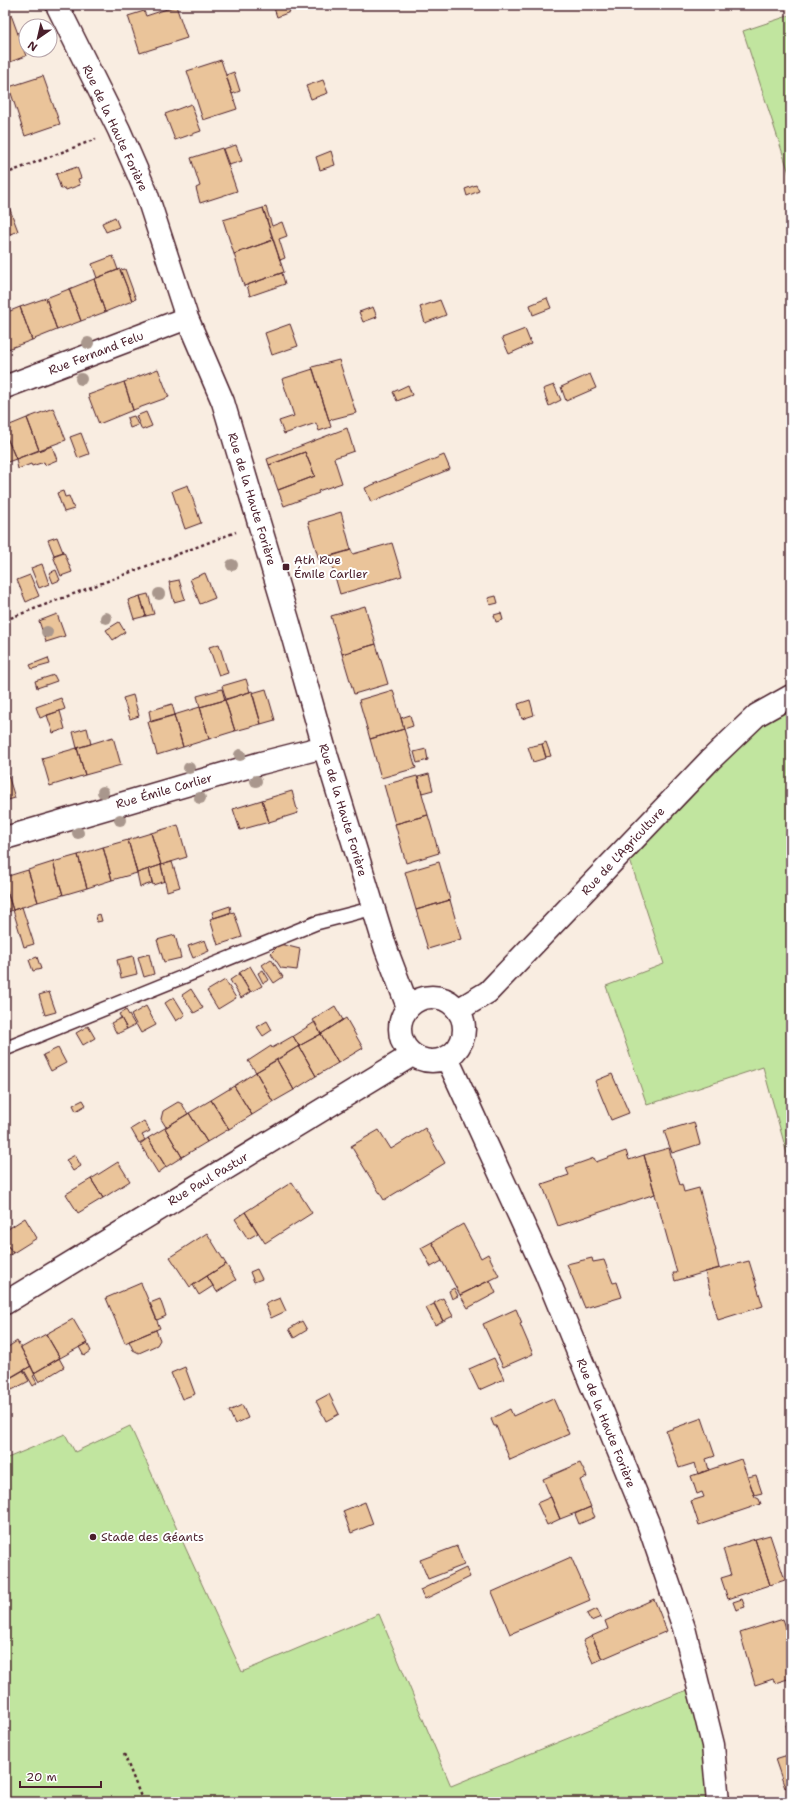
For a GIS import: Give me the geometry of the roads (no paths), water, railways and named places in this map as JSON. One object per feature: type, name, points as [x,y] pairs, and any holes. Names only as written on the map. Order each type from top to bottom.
[{"type":"street","name":"Rue de la Haute Forière","points":[[57,5],[119,130],[146,192],[187,318],[223,402],[324,747],[386,949],[408,1007]]},
{"type":"street","name":"Rue Fernand Felu","points":[[5,387],[187,318]]},
{"type":"street","name":"Rue de L'Agriculture","points":[[458,1010],[488,992],[680,791],[757,715],[791,696]]},
{"type":"street","name":"Rue Émile Carlier","points":[[5,838],[261,763],[324,747]]},
{"type":"street","points":[[434,997],[451,1003],[458,1010],[463,1020],[464,1031],[462,1041],[456,1051],[447,1058],[429,1062],[412,1055],[402,1043],[399,1028],[402,1016],[408,1007],[416,1000],[434,997]]},
{"type":"street","name":"Rue Paul Pastur","points":[[5,1303],[412,1055]]},
{"type":"street","name":"Rue de la Haute Forière","points":[[447,1058],[546,1274],[648,1523],[684,1628],[713,1745],[718,1802]]},
{"type":"lane","points":[[5,1050],[316,923],[374,908]]},
{"type":"place","name":"Ath Rue Émile Carlier","points":[[286,567]]},
{"type":"place","name":"Stade des Géants","points":[[93,1537]]}]
